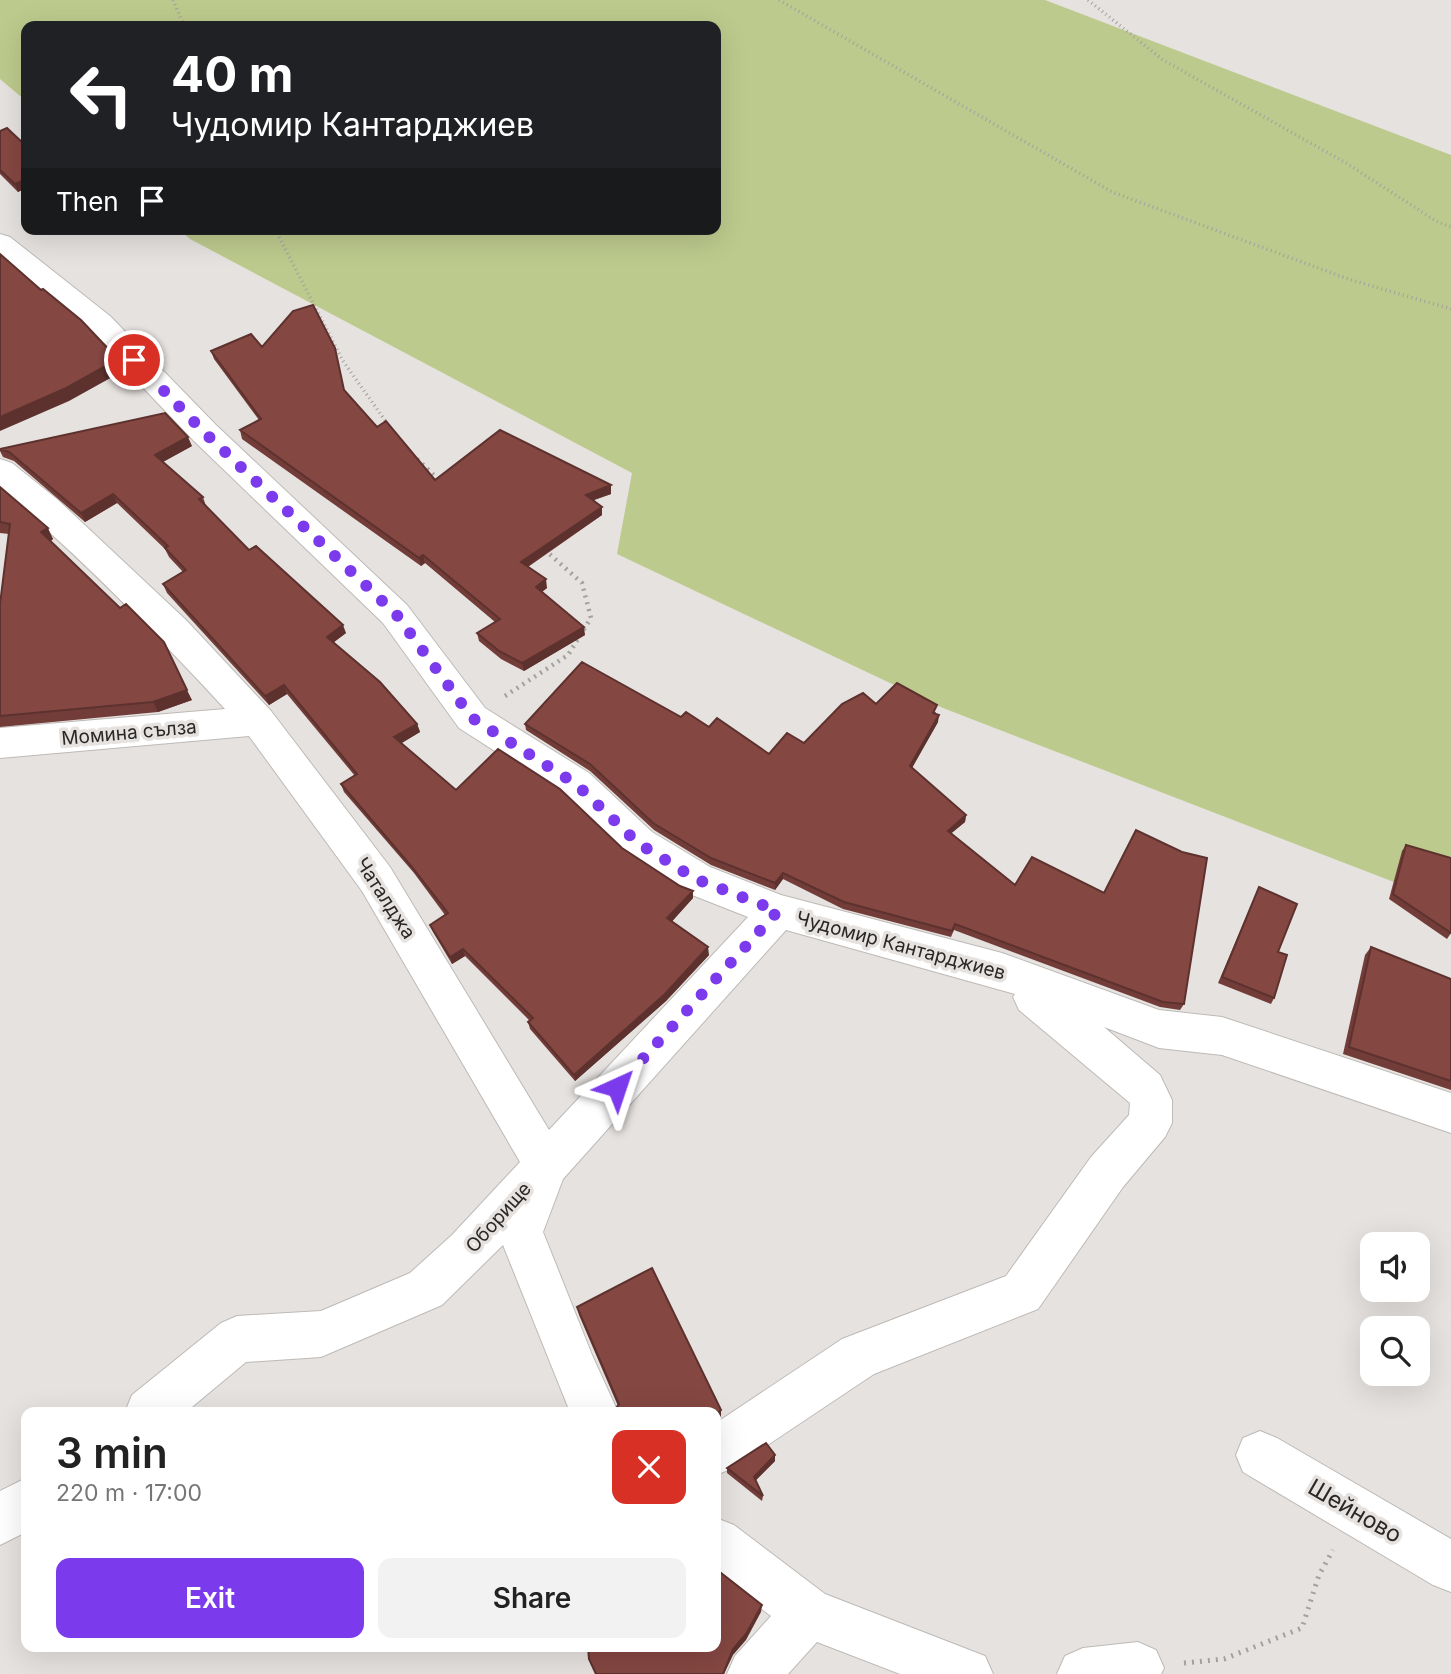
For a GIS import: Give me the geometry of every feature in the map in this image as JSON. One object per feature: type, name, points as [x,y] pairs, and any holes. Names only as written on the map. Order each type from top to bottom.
[{"type":"street","name":"Чудомир Кантарджиев","points":[[0,243],[99,323],[205,433],[396,614],[472,718],[576,784],[638,843],[696,879],[778,911],[1002,971],[1159,1029],[1222,1035],[1451,1113]]},
{"type":"street","name":"Чаталджа","points":[[0,471],[46,509],[175,631],[258,721],[376,879],[546,1165]]},
{"type":"street","name":"Момина сълза","points":[[0,743],[258,721]]},
{"type":"street","name":"Оборище","points":[[155,1407],[237,1339],[321,1334],[426,1289],[468,1251],[778,911]]},
{"type":"street","points":[[721,1448],[859,1356],[1022,1293],[1107,1172],[1150,1123],[1151,1100],[1138,1082],[1002,971]]},
{"type":"street","points":[[546,1165],[522,1232],[573,1367],[592,1407]]},
{"type":"street","name":"Шейново","points":[[1259,1455],[1451,1567]]},
{"type":"street","points":[[0,1520],[21,1506]]},
{"type":"street","points":[[721,1547],[809,1613],[943,1668]]},
{"type":"street","points":[[753,1674],[809,1613]]},
{"type":"street","points":[[1083,1674],[1138,1668]]},
{"type":"path","points":[[173,0],[182,21]]},
{"type":"path","points":[[779,0],[1112,192],[1348,279],[1451,309]]},
{"type":"path","points":[[1088,0],[1163,60],[1346,163],[1436,221],[1451,227]]},
{"type":"path","points":[[278,235],[343,361],[396,436]]},
{"type":"path","points":[[412,454],[445,485]]},
{"type":"path","points":[[472,718],[568,655],[591,618],[582,583],[537,543]]},
{"type":"path","points":[[1138,1668],[1224,1659],[1302,1628],[1319,1575],[1354,1511]]},
{"type":"green space","points":[[0,0],[1045,0],[1451,155],[1451,904],[943,708],[617,554],[632,473],[185,235],[721,235],[721,21],[21,21],[21,97],[0,79]]},
{"type":"building","points":[[7,128],[21,141],[21,181],[15,184],[0,170],[0,131]]},
{"type":"building","points":[[0,254],[81,320],[118,359],[64,389],[0,417]]},
{"type":"building","points":[[313,305],[335,348],[344,390],[377,427],[386,421],[435,480],[500,430],[611,485],[586,495],[602,507],[521,562],[546,579],[536,587],[584,627],[522,663],[499,651],[477,633],[500,619],[423,555],[419,558],[240,430],[261,419],[211,351],[251,334],[262,347],[293,311]]},
{"type":"building","points":[[165,413],[188,437],[155,455],[203,497],[199,499],[249,550],[256,546],[343,625],[327,637],[380,682],[417,724],[394,737],[456,790],[498,749],[560,789],[622,848],[680,886],[693,891],[667,918],[708,947],[665,994],[574,1075],[528,1022],[533,1018],[463,949],[450,957],[430,925],[448,913],[341,784],[357,774],[284,685],[265,696],[163,584],[186,570],[165,548],[168,546],[113,494],[81,513],[9,452],[0,449]]},
{"type":"building","points":[[0,487],[48,528],[41,532],[120,608],[126,604],[164,642],[187,690],[153,702],[0,716],[0,604],[10,524],[0,522]]},
{"type":"building","points":[[582,662],[681,717],[686,712],[709,727],[717,718],[769,754],[787,733],[804,743],[842,704],[863,693],[876,704],[897,683],[937,705],[933,713],[939,715],[910,766],[966,815],[948,831],[1015,885],[1032,857],[1104,893],[1136,830],[1182,852],[1207,858],[1184,1004],[1163,1002],[955,924],[952,931],[844,902],[783,873],[775,883],[711,858],[653,823],[590,764],[525,724]]},
{"type":"building","points":[[1406,845],[1451,858],[1451,933],[1393,894]]},
{"type":"building","points":[[1259,887],[1297,904],[1278,952],[1287,955],[1274,998],[1222,977]]},
{"type":"building","points":[[1371,947],[1451,979],[1451,1081],[1349,1047]]},
{"type":"building","points":[[652,1268],[720,1407],[617,1407],[619,1404],[577,1307]]},
{"type":"building","points":[[766,1443],[775,1455],[754,1477],[763,1496],[727,1468]]},
{"type":"building","points":[[721,1573],[762,1605],[746,1634],[733,1649],[723,1674],[596,1674],[588,1652],[721,1652]]},
{"type":"route","points":[[134,360],[205,433],[396,614],[472,718],[576,784],[638,843],[696,879],[778,911],[617,1087]]}]
